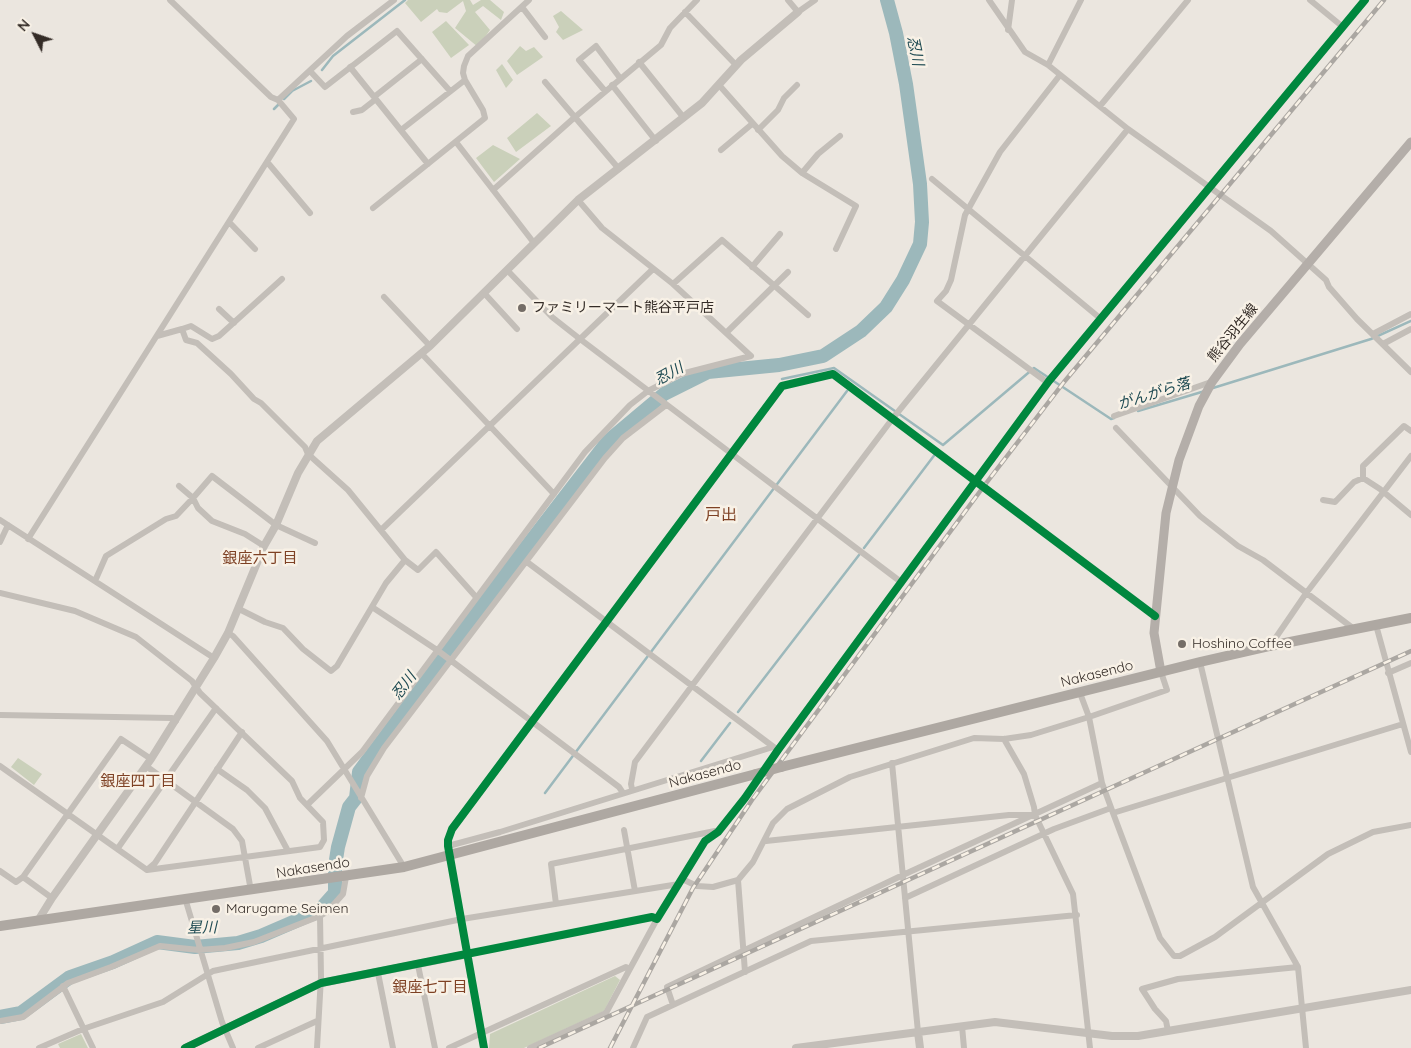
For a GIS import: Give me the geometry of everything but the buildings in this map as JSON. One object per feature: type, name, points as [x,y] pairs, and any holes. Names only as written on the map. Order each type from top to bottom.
[{"type":"highway","name":"Nakasendo","points":[[0,926],[185,898],[251,891],[404,867],[756,774],[1200,662],[1411,618]]},
{"type":"main road","name":"熊谷羽生線","points":[[1162,672],[1156,648],[1155,616],[1166,513],[1172,485],[1188,434],[1205,396],[1240,344],[1410,144]]},
{"type":"street","points":[[28,539],[268,163],[294,119],[278,100],[271,97],[170,0]]},
{"type":"street","points":[[278,100],[347,36],[394,0]]},
{"type":"street","points":[[373,208],[485,118],[483,110],[462,73],[468,56],[529,0]]},
{"type":"street","points":[[493,190],[660,45],[670,28],[697,0]]},
{"type":"street","points":[[788,0],[798,12]]},
{"type":"street","points":[[39,919],[151,759],[197,688],[228,634],[264,546],[276,525],[308,454],[334,426],[430,346],[485,294],[578,200],[684,118],[719,85],[736,65],[774,30],[815,0]]},
{"type":"street","points":[[989,0],[1008,30],[1026,52],[1048,65],[1128,129],[1264,225],[1326,280],[1329,287],[1411,372]]},
{"type":"street","points":[[1008,30],[1012,0]]},
{"type":"street","points":[[1048,65],[1081,0]]},
{"type":"street","points":[[1100,106],[1188,0]]},
{"type":"street","points":[[1310,0],[1342,27]]},
{"type":"street","points":[[530,1048],[606,1013],[657,919],[705,841],[718,832],[745,798],[775,749],[902,582],[1050,380],[1365,0]]},
{"type":"street","points":[[522,7],[545,37]]},
{"type":"street","points":[[685,12],[736,65]]},
{"type":"street","points":[[310,71],[325,86],[397,31],[450,91]]},
{"type":"street","points":[[605,91],[579,60],[596,46],[620,78]]},
{"type":"street","points":[[353,112],[362,110],[422,60]]},
{"type":"street","points":[[639,62],[684,118]]},
{"type":"street","points":[[350,66],[428,164]]},
{"type":"street","points":[[1050,380],[1026,368],[936,301],[946,291],[951,280],[965,215],[1000,152],[1060,74]]},
{"type":"street","points":[[401,130],[465,80]]},
{"type":"street","points":[[544,82],[619,169]]},
{"type":"street","points":[[612,85],[656,141]]},
{"type":"street","points":[[719,85],[782,156],[802,173],[856,206],[836,248]]},
{"type":"street","points":[[758,130],[778,110],[784,98],[797,85]]},
{"type":"street","points":[[721,150],[752,124]]},
{"type":"street","points":[[632,789],[630,784],[635,762],[692,685],[901,409],[1128,129]]},
{"type":"street","points":[[802,173],[818,154],[840,136]]},
{"type":"street","points":[[456,142],[534,244]]},
{"type":"street","points":[[268,163],[310,213]]},
{"type":"street","points":[[932,180],[1101,319]]},
{"type":"street","points":[[306,805],[362,752],[585,452],[630,405],[681,374],[751,356],[673,284],[602,228],[578,200]]},
{"type":"street","points":[[230,223],[255,249]]},
{"type":"street","points":[[752,267],[780,234]]},
{"type":"street","points":[[673,284],[722,240],[808,316]]},
{"type":"street","points":[[381,530],[653,269]]},
{"type":"street","points":[[508,271],[552,317],[902,582]]},
{"type":"street","points":[[726,333],[788,272]]},
{"type":"street","points":[[157,336],[191,326],[212,338],[219,336],[282,279]]},
{"type":"street","points":[[485,294],[517,329]]},
{"type":"street","points":[[384,296],[430,346]]},
{"type":"street","points":[[219,309],[234,323]]},
{"type":"street","points":[[1373,334],[1411,314]]},
{"type":"street","points":[[182,329],[186,340],[197,343],[231,374],[305,447],[308,454],[348,490],[405,560],[418,570],[436,552],[476,598]]},
{"type":"street","points":[[1380,342],[1411,329]]},
{"type":"street","points":[[421,353],[554,494]]},
{"type":"street","points":[[484,1048],[483,1032],[448,846],[452,828],[782,386],[833,374],[1155,616]]},
{"type":"street","points":[[1114,416],[1212,383]]},
{"type":"street","points":[[360,796],[367,776],[384,748],[526,562],[623,438],[665,404]]},
{"type":"street","points":[[1363,478],[1363,466],[1404,426],[1411,431]]},
{"type":"street","points":[[1116,428],[1200,516],[1238,546],[1263,560],[1307,592],[1354,630]]},
{"type":"street","points":[[1270,646],[1307,592],[1384,494],[1411,456]]},
{"type":"street","points":[[94,581],[106,556],[166,519],[176,516],[212,476],[276,525],[315,542]]},
{"type":"street","points":[[1363,478],[1411,515]]},
{"type":"street","points":[[1323,500],[1335,502],[1354,482],[1363,478]]},
{"type":"street","points":[[179,486],[193,498],[198,508],[212,520],[245,534],[264,546]]},
{"type":"street","points":[[0,520],[214,658]]},
{"type":"street","points":[[0,542],[8,525]]},
{"type":"street","points":[[239,609],[265,622],[283,628],[303,649],[331,671],[337,666],[386,583],[405,560]]},
{"type":"street","points":[[526,562],[775,749]]},
{"type":"street","points":[[0,593],[75,611],[136,637],[192,682],[216,708],[292,781],[300,798],[323,822],[324,840],[320,847],[147,870],[0,766]]},
{"type":"street","points":[[372,607],[452,661],[619,787],[623,793]]},
{"type":"street","points":[[1376,625],[1411,752]]},
{"type":"street","points":[[228,634],[233,636],[314,725],[345,767],[360,796],[404,867]]},
{"type":"street","points":[[1200,662],[1253,887],[1298,968],[1306,1048]]},
{"type":"street","points":[[1388,673],[1411,663]]},
{"type":"street","points":[[39,1048],[163,1002],[178,994],[207,972],[462,919],[636,891],[680,882],[697,886],[713,886],[738,880],[753,862],[766,841],[773,823],[787,809],[850,776],[974,738],[1004,739],[1031,735],[1089,717],[1167,690],[1162,672]]},
{"type":"street","points":[[1080,693],[1089,717],[1102,784],[1160,938],[1174,956],[1180,956],[1214,937],[1328,854],[1373,832],[1411,825]]},
{"type":"street","points":[[118,848],[216,708]]},
{"type":"street","points":[[0,715],[172,718],[176,721]]},
{"type":"street","points":[[905,898],[1044,834],[1112,811],[1228,778],[1403,724]]},
{"type":"street","points":[[147,870],[155,863],[242,732]]},
{"type":"street","points":[[0,871],[16,882],[23,877],[120,739],[151,759]]},
{"type":"street","points":[[1004,739],[1024,774],[1034,806],[1035,816],[1073,894],[1077,914],[1090,1048]]},
{"type":"street","points":[[448,846],[500,832],[632,789],[775,749]]},
{"type":"street","points":[[892,763],[920,1048]]},
{"type":"street","points":[[146,766],[233,829],[242,841],[251,891]]},
{"type":"street","points":[[217,768],[247,790],[266,808],[288,851]]},
{"type":"street","points":[[674,1005],[667,987],[903,874],[1035,816],[1102,784]]},
{"type":"street","points":[[766,841],[1009,815],[1035,816]]},
{"type":"street","points":[[624,830],[636,891]]},
{"type":"street","points":[[556,904],[550,864],[715,831],[718,832]]},
{"type":"street","points":[[0,1022],[23,1017],[63,986],[160,946],[225,948],[254,942],[320,916],[328,912],[343,894],[348,876]]},
{"type":"street","points":[[23,877],[52,898]]},
{"type":"street","points":[[738,880],[745,972]]},
{"type":"street","points":[[185,898],[198,947],[224,1029],[233,1048]]},
{"type":"street","points":[[632,1048],[647,1017],[812,941],[1077,914]]},
{"type":"street","points":[[317,1048],[320,983],[320,916]]},
{"type":"street","points":[[189,1047],[320,983],[378,973],[652,917],[657,919]]},
{"type":"street","points":[[418,965],[435,1048]]},
{"type":"street","points":[[450,1048],[626,967],[630,968]]},
{"type":"street","points":[[1168,1031],[1166,1021],[1155,1009],[1142,989],[1178,979],[1298,968]]},
{"type":"street","points":[[378,973],[393,1048]]},
{"type":"street","points":[[63,986],[93,1048]]},
{"type":"street","points":[[796,1048],[995,1022],[1089,1033],[1138,1036],[1411,990]]},
{"type":"street","points":[[258,1048],[317,1022]]},
{"type":"street","points":[[962,1026],[964,1048]]},
{"type":"green space","points":[[408,0],[470,0],[473,5],[481,0],[490,0],[504,12],[501,20],[483,6],[475,12],[490,30],[478,47],[455,28],[466,11],[463,1],[447,13],[439,12],[437,9],[421,22],[405,3]]},
{"type":"green space","points":[[561,11],[583,30],[563,40],[556,32],[559,27],[553,16]]},
{"type":"green space","points":[[446,21],[469,45],[451,58],[432,32]]},
{"type":"green space","points":[[520,46],[526,51],[534,47],[543,57],[517,75],[507,61]]},
{"type":"green space","points":[[502,64],[513,80],[506,88],[496,70]]},
{"type":"green space","points":[[537,113],[551,126],[516,152],[507,138]]},
{"type":"green space","points":[[493,145],[520,159],[494,182],[476,158]]},
{"type":"green space","points":[[18,758],[42,774],[34,785],[11,767]]},
{"type":"green space","points":[[615,976],[620,980],[604,1011],[524,1048],[489,1048],[490,1034]]},
{"type":"green space","points":[[81,1034],[88,1048],[60,1048],[58,1044]]},
{"type":"waterway","points":[[322,70],[333,56],[405,0]]},
{"type":"waterway","name":"忍川","points":[[0,1017],[21,1013],[70,977],[113,962],[157,942],[195,947],[238,943],[261,936],[319,911],[335,893],[335,866],[338,847],[349,807],[356,798],[359,772],[507,572],[608,441],[664,394],[708,372],[779,365],[823,356],[861,331],[886,307],[903,280],[920,244],[922,222],[920,184],[906,84],[887,0]]},
{"type":"waterway","points":[[284,99],[292,91],[311,81]]},
{"type":"waterway","points":[[274,109],[278,105]]},
{"type":"waterway","name":"がんがら落","points":[[1213,388],[1371,339],[1411,321]]},
{"type":"waterway","name":"がんがら落","points":[[782,379],[834,368],[943,445],[1034,368],[1111,419],[1114,418]]},
{"type":"waterway","points":[[545,793],[847,391]]},
{"type":"waterway","name":"がんがら落","points":[[1138,411],[1205,391]]},
{"type":"waterway","points":[[864,548],[936,453]]},
{"type":"waterway","points":[[738,712],[859,555]]},
{"type":"waterway","points":[[701,761],[730,723]]},
{"type":"railway","points":[[610,1048],[693,888],[752,800],[984,486],[1064,382],[1384,0]]},
{"type":"railway","points":[[539,1048],[1411,651]]},
{"type":"cycle path","points":[[185,1048],[321,983],[652,917],[657,919],[705,841],[718,832],[745,798],[778,750],[1049,381],[1365,0]]},
{"type":"cycle path","points":[[484,1048],[448,846],[452,829],[782,386],[833,374],[1155,616]]},
{"type":"place","name":"ファミリーマート熊谷平戸店","points":[[522,308]]},
{"type":"place","name":"Hoshino Coffee","points":[[1182,644]]},
{"type":"place","name":"Marugame Seimen","points":[[216,909]]},
{"type":"district","name":"戸出","points":[[721,515]]},
{"type":"district","name":"銀座六丁目","points":[[260,558]]},
{"type":"district","name":"銀座四丁目","points":[[138,781]]},
{"type":"district","name":"銀座七丁目","points":[[430,987]]},
{"type":"water label","name":"星川","points":[[202,928]]}]
